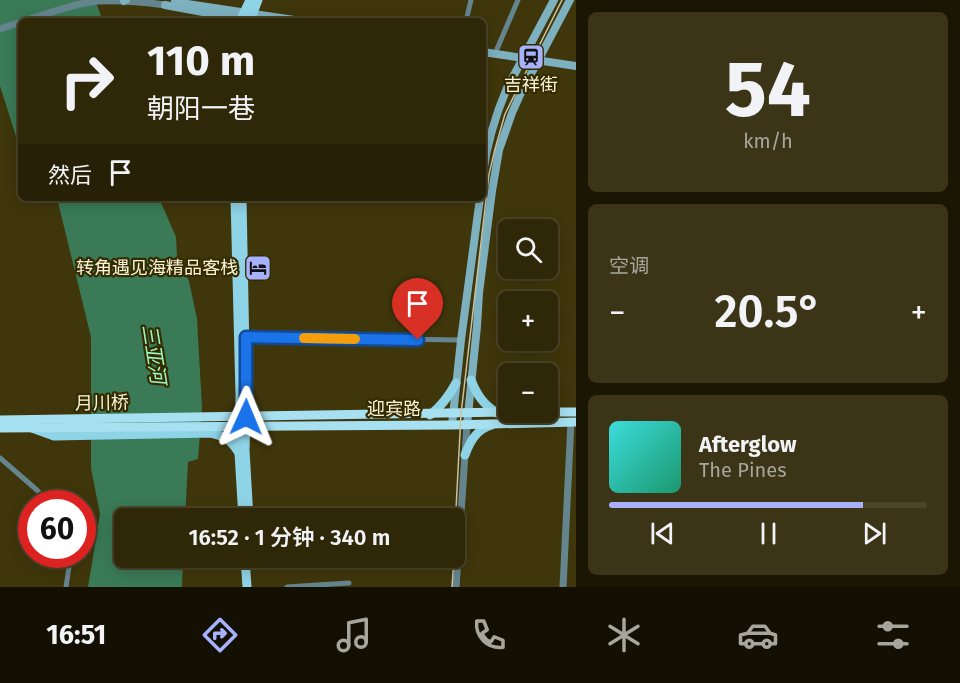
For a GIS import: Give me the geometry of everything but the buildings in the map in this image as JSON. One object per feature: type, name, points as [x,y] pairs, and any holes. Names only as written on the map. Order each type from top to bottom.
[{"type":"highway","points":[[558,412],[576,412]]},
{"type":"highway","name":"迎宾路","points":[[211,426],[243,422],[497,413]]},
{"type":"highway","points":[[0,420],[65,428]]},
{"type":"highway","name":"迎宾路","points":[[243,422],[452,425],[573,422]]},
{"type":"highway","name":"月川桥","points":[[65,428],[211,426]]},
{"type":"highway","points":[[0,428],[65,428]]},
{"type":"main road","points":[[175,0],[246,18]]},
{"type":"main road","points":[[246,18],[250,0]]},
{"type":"main road","points":[[246,18],[258,0]]},
{"type":"main road","points":[[486,156],[494,121],[507,88],[554,0]]},
{"type":"main road","points":[[466,425],[477,333],[479,293],[499,150],[512,113],[570,0]]},
{"type":"main road","points":[[165,5],[246,18]]},
{"type":"main road","points":[[486,49],[497,49],[524,56]]},
{"type":"main road","points":[[486,50],[576,61]]},
{"type":"main road","points":[[540,58],[576,66]]},
{"type":"main road","points":[[235,201],[248,508]]},
{"type":"main road","points":[[242,201],[246,337],[243,422],[238,453],[242,508]]},
{"type":"main road","points":[[452,425],[480,201]]},
{"type":"main road","points":[[471,380],[478,396],[497,413]]},
{"type":"main road","points":[[430,415],[446,400],[456,383]]},
{"type":"main road","points":[[465,455],[476,435],[487,426],[494,424]]},
{"type":"main road","points":[[211,426],[230,440],[238,453]]},
{"type":"main road","points":[[246,568],[247,587]]},
{"type":"main road","points":[[252,568],[253,587]]},
{"type":"street","points":[[35,18],[77,4],[99,1],[125,0],[165,5]]},
{"type":"street","points":[[467,18],[471,0]]},
{"type":"street","points":[[497,49],[518,0]]},
{"type":"street","points":[[0,29],[18,24]]},
{"type":"street","points":[[246,337],[461,340]]},
{"type":"street","points":[[563,587],[573,422]]},
{"type":"street","points":[[456,587],[466,425]]},
{"type":"street","points":[[0,458],[37,490]]},
{"type":"street","points":[[66,587],[69,568]]},
{"type":"street","points":[[287,587],[350,583]]},
{"type":"water","points":[[0,0],[95,0],[102,18],[18,18],[18,143],[0,86]]},
{"type":"water","name":"三亚河","points":[[58,201],[160,201],[176,237],[177,257],[189,281],[197,319],[202,407],[198,459],[188,462],[186,508],[114,508],[114,568],[183,568],[182,587],[88,587],[91,568],[96,568],[96,538],[100,514],[91,468],[91,337]]},
{"type":"tram line","points":[[486,200],[489,174],[505,114],[562,0]]},
{"type":"tram line","points":[[456,508],[461,414],[486,201]]},
{"type":"tram line","points":[[452,587],[453,568]]},
{"type":"slow traffic","points":[[304,338],[355,339]]},
{"type":"place","name":"吉祥街","points":[[531,57]]},
{"type":"place","name":"转角遇见海精品客栈","points":[[258,268]]},
{"type":"route","points":[[246,417],[246,337],[418,340]]}]
